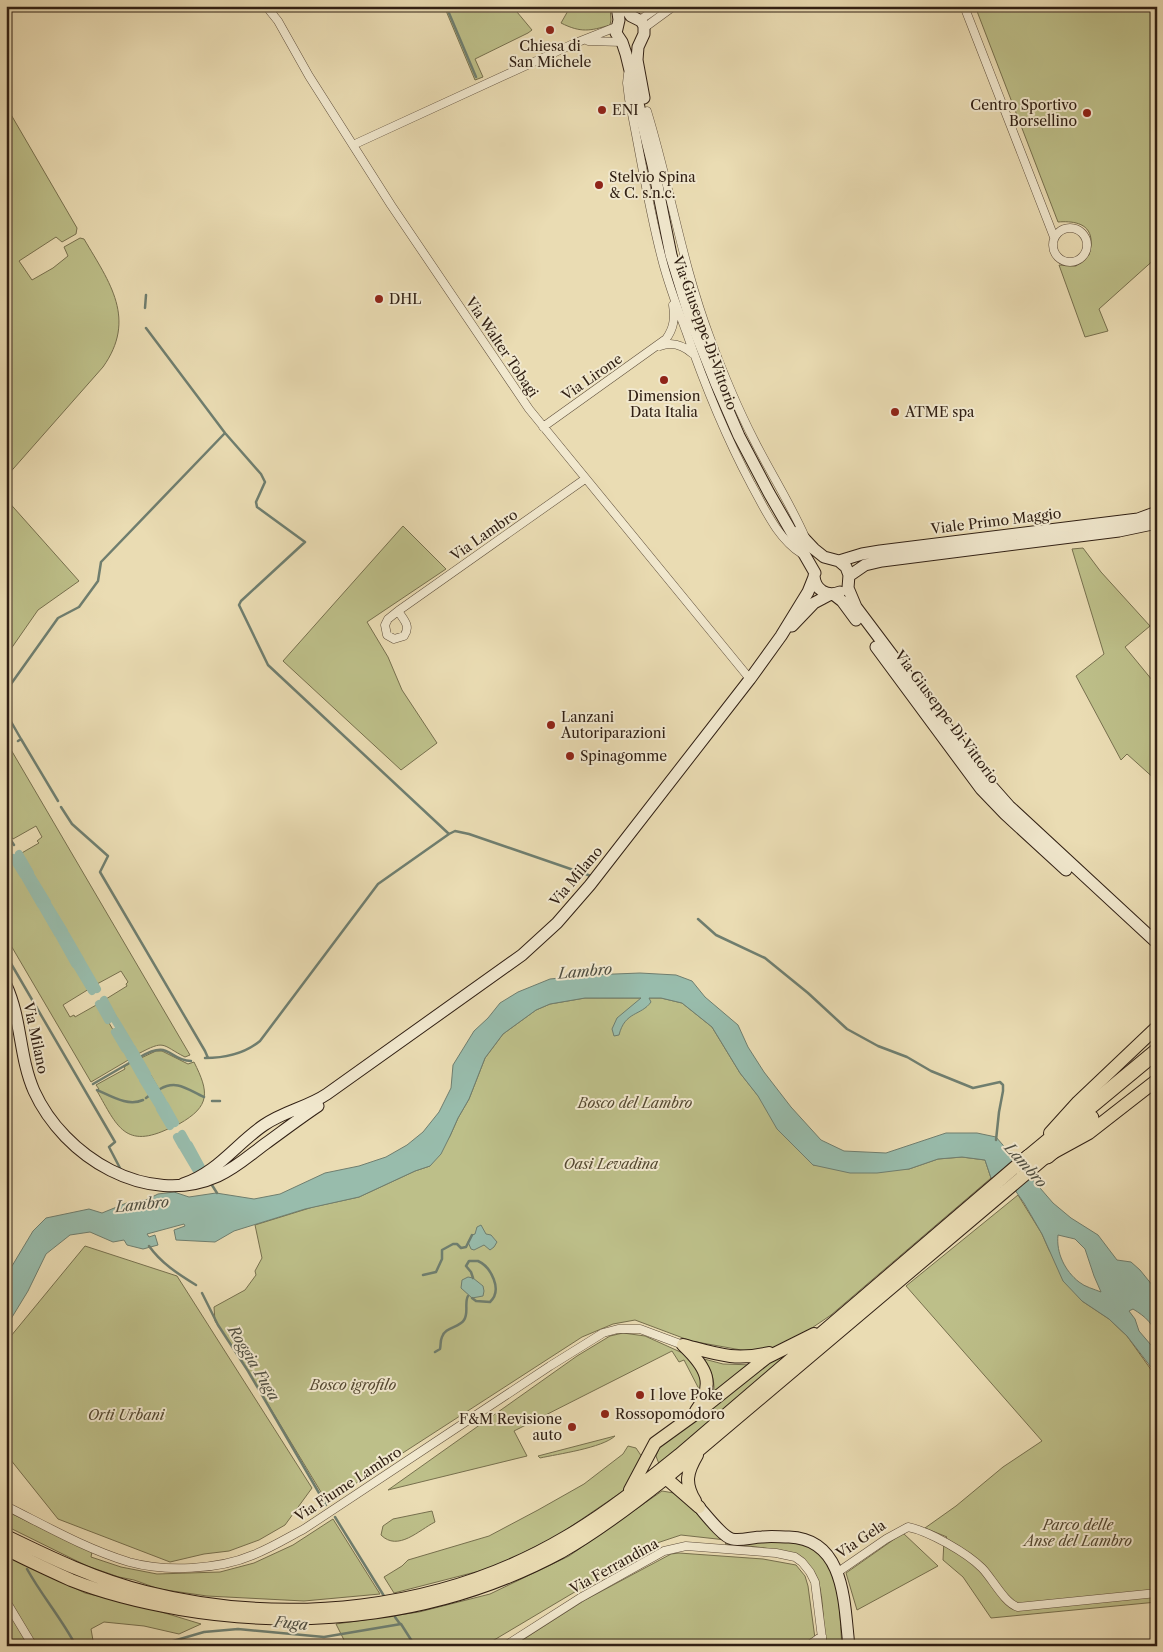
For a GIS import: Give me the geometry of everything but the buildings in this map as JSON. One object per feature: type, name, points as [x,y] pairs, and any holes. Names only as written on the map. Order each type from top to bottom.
[{"type":"highway","points":[[1025,1167],[1157,1051]]},
{"type":"highway","points":[[1047,1156],[1157,1062]]},
{"type":"main road","points":[[6,1536],[82,1572],[146,1592],[204,1603],[251,1608],[306,1610],[362,1606],[416,1596],[484,1576],[500,1569],[565,1538],[702,1447],[1025,1167],[1078,1102],[1157,1028]]},
{"type":"main road","points":[[1025,1167],[1089,1133],[1154,1083]]},
{"type":"main road","points":[[6,1549],[72,1580],[144,1602],[240,1617],[314,1619],[368,1614],[425,1604],[482,1587],[559,1553],[600,1528],[831,1325],[1003,1186]]},
{"type":"main road","points":[[624,1498],[641,1472],[652,1447],[660,1439],[776,1352],[831,1325]]},
{"type":"main road","points":[[683,1346],[721,1356],[752,1357],[776,1352]]},
{"type":"main road","points":[[683,1346],[700,1363],[707,1382],[706,1391],[701,1403],[687,1420]]},
{"type":"main road","points":[[699,1507],[691,1494],[688,1475],[689,1468],[702,1447]]},
{"type":"main road","points":[[650,1452],[652,1461],[662,1475],[699,1507]]},
{"type":"street","name":"Via Walter Tobagi","points":[[266,6],[278,21],[309,76],[352,145],[471,325],[543,428],[750,679]]},
{"type":"street","name":"Via Giuseppe Di Vittorio","points":[[617,6],[617,35],[622,42],[629,67],[672,260],[697,335],[726,408],[750,458],[806,556],[819,588],[832,594],[850,612],[950,750],[981,789],[1045,852],[1157,953]]},
{"type":"street","points":[[624,6],[640,26]]},
{"type":"street","points":[[579,42],[622,42],[632,44],[638,42],[640,26],[660,6]]},
{"type":"street","points":[[640,26],[674,6]]},
{"type":"street","points":[[964,6],[1054,237],[1052,243],[1055,254],[1064,262],[1076,262],[1085,254],[1087,243],[1083,233],[1078,230],[1067,228],[1058,232],[1054,237]]},
{"type":"street","points":[[352,145],[618,25],[625,17],[640,26]]},
{"type":"street","name":"Via Giuseppe Di Vittorio","points":[[640,26],[637,63],[647,111],[668,186],[683,256],[709,336],[742,417],[796,515],[808,543]]},
{"type":"street","name":"Via Giuseppe Di Vittorio","points":[[629,67],[627,83],[629,99],[660,248],[670,287],[709,396],[762,505],[780,534],[793,547],[806,556]]},
{"type":"street","name":"Via Giuseppe Di Vittorio","points":[[647,111],[652,164]]},
{"type":"street","name":"Via Lirone","points":[[543,428],[666,339],[673,328],[674,314],[670,287]]},
{"type":"street","points":[[656,347],[664,344],[678,345],[686,347],[694,354]]},
{"type":"street","name":"Via Lambro","points":[[398,611],[585,479]]},
{"type":"street","name":"Via Giuseppe Di Vittorio","points":[[779,510],[808,543],[824,557],[846,567],[849,592],[856,608],[986,780],[1016,812],[1157,943]]},
{"type":"street","name":"Viale Primo Maggio","points":[[834,560],[880,551],[1138,519],[1157,512]]},
{"type":"street","name":"Viale Primo Maggio","points":[[848,580],[866,565],[882,561],[1119,531],[1157,523]]},
{"type":"street","points":[[815,575],[820,564],[834,560]]},
{"type":"street","name":"Via Milano","points":[[183,1184],[197,1179],[216,1167],[250,1135],[268,1122],[315,1101],[343,1083],[522,955],[557,923],[590,885],[750,679],[781,636],[808,592],[815,575]]},
{"type":"street","points":[[832,594],[841,591],[848,580]]},
{"type":"street","name":"Via Milano","points":[[781,636],[814,603],[832,594]]},
{"type":"street","points":[[1136,924],[1157,933]]},
{"type":"street","name":"Via Milano","points":[[6,985],[18,1020],[22,1053],[30,1081],[40,1103],[57,1127],[90,1158],[117,1174],[144,1183],[161,1185],[183,1184],[212,1178],[233,1168],[315,1108],[343,1083]]},
{"type":"street","name":"Via Fiume Lambro","points":[[6,1506],[90,1547],[128,1562],[151,1566],[208,1567],[251,1556],[304,1529],[603,1333],[618,1329],[640,1329],[683,1346]]},
{"type":"street","name":"Via Gela","points":[[699,1507],[724,1534],[732,1539],[792,1537],[813,1543],[827,1555],[838,1572],[886,1539],[908,1527],[960,1551],[981,1567],[1007,1600],[1018,1608],[1157,1594]]},
{"type":"street","name":"Via Ferrandina","points":[[505,1646],[580,1598],[664,1552],[686,1546],[786,1554],[795,1557],[806,1566],[815,1582],[823,1646]]},
{"type":"street","points":[[838,1572],[842,1584],[849,1646]]},
{"type":"street","points":[[6,1600],[33,1646]]},
{"type":"street","points":[[808,1646],[822,1636]]},
{"type":"green space","points":[[444,6],[512,6],[532,30],[475,59],[483,77],[475,80]]},
{"type":"green space","points":[[567,6],[610,6],[610,25],[597,29],[580,30],[561,23],[569,9]]},
{"type":"green space","name":"Centro Sportivo Borsellino","points":[[975,6],[1157,6],[1157,257],[1099,309],[1108,331],[1085,337],[1059,265],[1076,266],[1089,255],[1090,233],[1079,224],[1058,222]]},
{"type":"green space","points":[[6,106],[77,228],[76,234],[62,242],[56,237],[19,261],[32,280],[53,268],[68,256],[64,247],[80,238],[84,239],[110,286],[119,317],[118,333],[113,350],[103,367],[6,477]]},
{"type":"green space","points":[[6,499],[79,581],[38,610],[6,656]]},
{"type":"green space","points":[[403,526],[446,569],[367,622],[388,657],[402,690],[437,743],[401,770],[283,661]]},
{"type":"green space","points":[[1083,548],[1101,572],[1150,626],[1125,647],[1157,686],[1157,781],[1127,754],[1121,760],[1076,676],[1104,654],[1072,549]]},
{"type":"green space","points":[[10,748],[190,1055],[185,1057],[163,1045],[154,1046],[138,1054],[106,999],[127,986],[128,982],[121,971],[97,984],[20,854],[39,843],[37,841],[42,837],[36,826],[13,839],[6,829],[6,750]]},
{"type":"green space","points":[[12,858],[89,989],[63,1005],[70,1017],[74,1015],[75,1017],[98,1004],[130,1059],[91,1082],[6,937],[6,862]]},
{"type":"green space","name":"Oasi Levadina","points":[[585,998],[661,998],[682,1003],[712,1027],[740,1073],[813,1165],[909,1169],[938,1159],[962,1157],[985,1160],[991,1178],[831,1315],[794,1340],[758,1353],[691,1341],[635,1320],[613,1324],[582,1337],[327,1502],[243,1363],[215,1321],[214,1307],[245,1290],[256,1275],[255,1271],[262,1258],[255,1225],[313,1207],[359,1197],[430,1166],[450,1136],[469,1099],[485,1058],[503,1034],[536,1010],[550,1004]]},
{"type":"green space","points":[[156,1051],[162,1051],[188,1064],[194,1062],[202,1082],[204,1097],[202,1104],[197,1111],[179,1124],[141,1058]]},
{"type":"green space","points":[[132,1062],[170,1128],[155,1134],[132,1135],[124,1131],[117,1124],[104,1104],[96,1085],[125,1069],[124,1067]]},
{"type":"green space","name":"Parco delle Anse del Lambro","points":[[1018,1195],[1042,1234],[1049,1250],[1082,1301],[1109,1319],[1127,1336],[1157,1378],[1157,1602],[991,1618],[963,1577],[943,1560],[944,1540],[947,1537],[925,1528],[956,1506],[1003,1467],[1042,1441],[906,1286]]},
{"type":"green space","name":"Orti Urbani","points":[[85,1246],[177,1276],[312,1488],[285,1525],[259,1540],[229,1551],[204,1554],[170,1562],[58,1519],[6,1454],[6,1342]]},
{"type":"green space","points":[[623,1333],[645,1336],[687,1355],[703,1379],[700,1391],[684,1360],[679,1362],[672,1351],[514,1431],[527,1456],[388,1490],[577,1356],[610,1336]]},
{"type":"green space","points":[[785,1352],[788,1354],[659,1464],[656,1456],[659,1448],[741,1382]]},
{"type":"green space","points":[[704,1359],[723,1364],[754,1365],[713,1398],[713,1377]]},
{"type":"green space","points":[[615,1436],[590,1447],[540,1458],[538,1456]]},
{"type":"green space","points":[[628,1446],[636,1448],[642,1457],[626,1489],[557,1536],[495,1567],[394,1593],[384,1577],[408,1560],[489,1536],[538,1510],[584,1484],[623,1454]]},
{"type":"green space","points":[[662,1491],[674,1493],[726,1540],[681,1535],[657,1543],[484,1646],[347,1646],[336,1624],[419,1612],[490,1594],[569,1556]]},
{"type":"green space","points":[[6,1511],[92,1552],[91,1557],[121,1567],[157,1574],[220,1572],[254,1563],[293,1545],[333,1519],[380,1594],[304,1601],[207,1596],[159,1589],[87,1566],[6,1526]]},
{"type":"green space","points":[[432,1511],[435,1522],[408,1538],[394,1541],[388,1540],[381,1535],[383,1526],[393,1519]]},
{"type":"green space","points":[[903,1533],[938,1566],[857,1610],[846,1573]]},
{"type":"green space","points":[[729,1540],[793,1541],[810,1546],[820,1554],[828,1565],[837,1591],[842,1646],[825,1646],[821,1596],[818,1580],[812,1569],[803,1561],[791,1555],[764,1548],[725,1544]]},
{"type":"green space","points":[[6,1554],[85,1593],[145,1607],[201,1624],[179,1634],[144,1626],[104,1622],[91,1629],[94,1646],[6,1646]]},
{"type":"green space","points":[[671,1554],[763,1559],[796,1565],[805,1576],[808,1586],[816,1646],[513,1646],[585,1600]]},
{"type":"water","name":"Lambro","points":[[640,973],[676,975],[692,981],[705,997],[738,1025],[748,1047],[764,1072],[791,1107],[821,1140],[844,1151],[886,1153],[946,1133],[977,1133],[996,1137],[1053,1203],[1071,1218],[1098,1235],[1117,1260],[1131,1262],[1157,1291],[1157,1339],[1152,1325],[1146,1318],[1133,1309],[1129,1311],[1135,1319],[1139,1331],[1157,1352],[1157,1375],[1127,1336],[1109,1319],[1082,1301],[1063,1281],[1042,1234],[1024,1203],[1010,1183],[991,1178],[985,1160],[962,1157],[938,1159],[909,1169],[877,1173],[850,1173],[813,1165],[777,1129],[758,1096],[740,1073],[712,1027],[682,1003],[661,998],[649,998],[651,1002],[643,1010],[629,1018],[619,1035],[614,1036],[612,1029],[617,1018],[641,998],[585,998],[550,1004],[536,1010],[503,1034],[485,1058],[469,1099],[441,1154],[430,1166],[359,1197],[305,1209],[234,1231],[215,1242],[176,1240],[174,1230],[185,1226],[184,1224],[147,1234],[149,1237],[155,1235],[158,1245],[143,1249],[127,1245],[124,1240],[113,1242],[90,1232],[70,1235],[46,1254],[28,1291],[6,1327],[6,1276],[33,1231],[46,1218],[89,1209],[102,1213],[129,1202],[146,1200],[158,1194],[174,1192],[189,1197],[216,1193],[254,1199],[280,1194],[325,1173],[359,1166],[386,1157],[407,1145],[423,1132],[439,1112],[451,1088],[453,1065],[474,1031],[500,1003],[518,992],[550,979]],"holes":[[[1058,1235],[1075,1239],[1085,1249],[1101,1292],[1079,1282],[1062,1261],[1058,1248]]]},
{"type":"water","points":[[481,1225],[486,1234],[491,1235],[497,1242],[490,1250],[484,1245],[474,1250],[471,1249],[468,1242],[472,1235],[475,1234],[477,1227]]},
{"type":"water","points":[[468,1277],[473,1278],[483,1286],[483,1296],[472,1298],[461,1288],[462,1280]]},
{"type":"waterway","points":[[446,6],[476,77]]},
{"type":"waterway","points":[[145,308],[146,295]]},
{"type":"waterway","points":[[146,328],[225,433],[261,474],[265,482],[256,502],[257,507],[305,542],[241,601],[239,605],[268,665],[449,834]]},
{"type":"waterway","points":[[6,691],[58,618],[79,607],[98,581],[101,562],[225,433]]},
{"type":"waterway","points":[[6,713],[21,739]]},
{"type":"waterway","points":[[18,741],[21,739],[58,801]]},
{"type":"waterway","points":[[61,807],[72,824],[108,856],[100,872],[208,1058]]},
{"type":"waterway","points":[[205,1058],[234,1054],[260,1041],[378,884],[455,831],[469,834],[591,876]]},
{"type":"waterway","points":[[6,833],[14,845]]},
{"type":"waterway","points":[[6,845],[8,849]]},
{"type":"waterway","points":[[19,854],[30,873]]},
{"type":"waterway","points":[[13,858],[24,876]]},
{"type":"waterway","points":[[31,876],[47,902]]},
{"type":"waterway","points":[[26,879],[41,905]]},
{"type":"waterway","points":[[48,905],[64,931]]},
{"type":"waterway","points":[[43,908],[58,934]]},
{"type":"waterway","points":[[698,919],[716,935],[765,958],[808,993],[847,1029],[878,1046],[907,1057],[931,1071],[973,1088],[1000,1082],[1003,1085],[1003,1091],[996,1140]]},
{"type":"waterway","points":[[66,935],[81,961]]},
{"type":"waterway","points":[[60,937],[75,964]]},
{"type":"waterway","points":[[6,955],[115,1142],[109,1147],[121,1170]]},
{"type":"waterway","points":[[82,963],[97,989]]},
{"type":"waterway","points":[[77,966],[92,991]]},
{"type":"waterway","points":[[104,1000],[113,1017]]},
{"type":"waterway","points":[[99,1004],[108,1020]]},
{"type":"waterway","points":[[115,1020],[130,1045]]},
{"type":"waterway","points":[[115,1032],[125,1049]]},
{"type":"waterway","points":[[132,1048],[147,1074]]},
{"type":"waterway","points":[[140,1057],[150,1052],[163,1050],[183,1060],[191,1061]]},
{"type":"waterway","points":[[127,1051],[141,1076]]},
{"type":"waterway","points":[[93,1084],[131,1062]]},
{"type":"waterway","points":[[148,1077],[163,1102]]},
{"type":"waterway","points":[[143,1080],[159,1106]]},
{"type":"waterway","points":[[160,1089],[166,1086],[177,1085],[204,1097]]},
{"type":"waterway","points":[[97,1090],[126,1101],[137,1102],[143,1100]]},
{"type":"waterway","points":[[146,1098],[150,1095]]},
{"type":"waterway","points":[[212,1101],[220,1101]]},
{"type":"waterway","points":[[165,1105],[175,1123]]},
{"type":"waterway","points":[[160,1109],[170,1126]]},
{"type":"waterway","points":[[182,1134],[187,1143]]},
{"type":"waterway","points":[[177,1137],[182,1146]]},
{"type":"waterway","points":[[189,1145],[202,1169]]},
{"type":"waterway","points":[[184,1149],[197,1171]]},
{"type":"waterway","points":[[210,1182],[217,1193]]},
{"type":"waterway","points":[[423,1275],[436,1272],[442,1259],[442,1250],[453,1244],[457,1244],[461,1248],[466,1247],[472,1235]]},
{"type":"waterway","name":"Roggia Fuga","points":[[149,1246],[164,1263],[196,1285]]},
{"type":"waterway","points":[[472,1298],[476,1301],[490,1302],[494,1297],[495,1291],[494,1279],[491,1273],[478,1261],[469,1261],[466,1266],[473,1278]]},
{"type":"waterway","name":"Roggia Fuga","points":[[202,1293],[218,1325],[248,1371],[326,1505]]},
{"type":"waterway","points":[[435,1352],[440,1349],[441,1340],[446,1331],[459,1325],[464,1320],[468,1296]]},
{"type":"waterway","points":[[6,1483],[10,1488]]},
{"type":"waterway","points":[[335,1517],[384,1596]]},
{"type":"waterway","name":"Fuga","points":[[27,1569],[76,1646]]},
{"type":"waterway","points":[[395,1617],[400,1624]]},
{"type":"waterway","name":"Fuga","points":[[156,1646],[204,1632],[238,1629],[324,1637],[401,1624],[415,1646]]},
{"type":"place","name":"Chiesa di San Michele","points":[[550,30]]},
{"type":"place","name":"ENI","points":[[602,110]]},
{"type":"place","name":"Centro Sportivo Borsellino","points":[[1087,113]]},
{"type":"place","name":"Stelvio Spina & C. s.n.c.","points":[[599,185]]},
{"type":"place","name":"DHL","points":[[379,299]]},
{"type":"place","name":"Dimension Data Italia","points":[[664,380]]},
{"type":"place","name":"ATME spa","points":[[895,412]]},
{"type":"place","name":"Lanzani Autoriparazioni","points":[[551,725]]},
{"type":"place","name":"Spinagomme","points":[[570,756]]},
{"type":"place","name":"I love Poke","points":[[640,1395]]},
{"type":"place","name":"Rossopomodoro","points":[[605,1414]]},
{"type":"place","name":"F&M Revisione auto","points":[[572,1427]]},
{"type":"park label","name":"Bosco del Lambro","points":[[635,1103]]},
{"type":"park label","name":"Bosco igrofilo","points":[[353,1385]]}]
